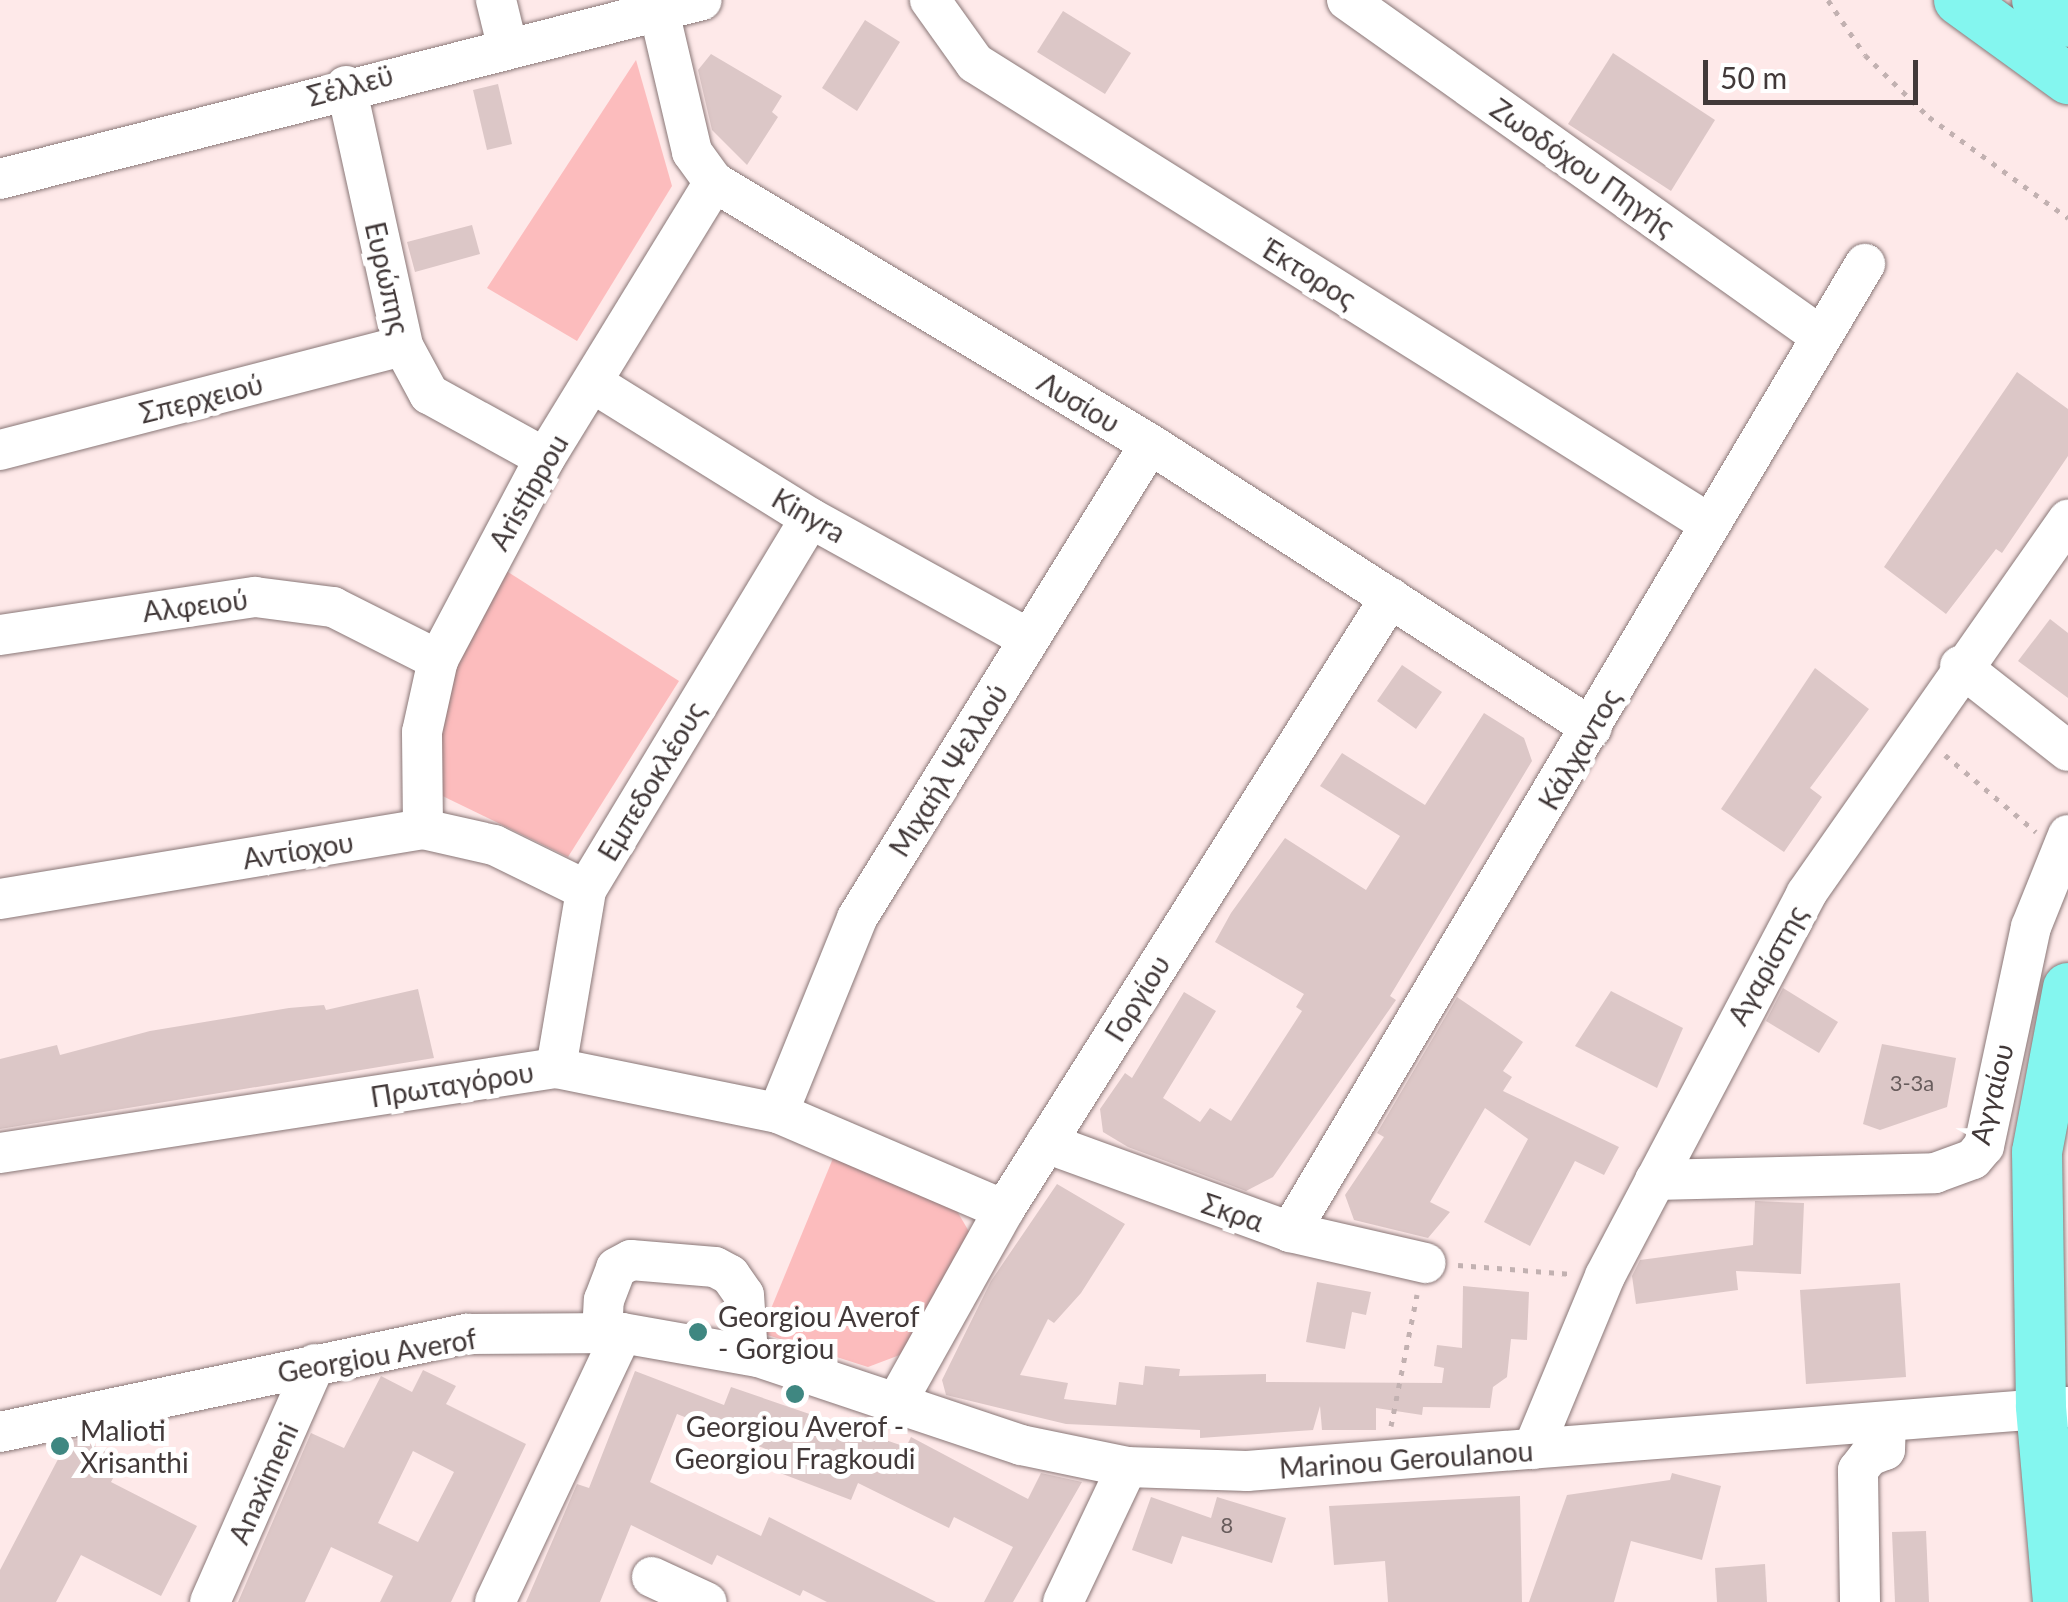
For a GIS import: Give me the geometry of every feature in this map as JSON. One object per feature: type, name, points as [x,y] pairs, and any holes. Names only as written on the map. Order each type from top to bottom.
[{"type":"main road","points":[[1959,0],[2068,79]]},
{"type":"main road","points":[[2037,0],[2068,22]]},
{"type":"main road","points":[[2058,1602],[2055,1406],[2037,1152],[2068,988]]},
{"type":"street","points":[[496,0],[507,45]]},
{"type":"street","name":"Σέλλεϋ","points":[[0,178],[507,45],[702,0]]},
{"type":"street","name":"Έκτορος","points":[[930,0],[975,63],[1708,524]]},
{"type":"street","name":"Ζωοδόχου Πηγής","points":[[1348,0],[1819,335]]},
{"type":"street","name":"Λυσίου","points":[[660,11],[692,152],[714,182],[1150,444],[1592,728]]},
{"type":"street","name":"Ευρώπης","points":[[346,86],[403,346],[429,394],[545,458]]},
{"type":"street","name":"Aristippou","points":[[423,829],[422,732],[438,660],[545,458],[714,182]]},
{"type":"street","name":"Κάλχαντος","points":[[1290,1232],[1592,728],[1819,335],[1865,264]]},
{"type":"street","name":"Σπερχειού","points":[[0,450],[403,346]]},
{"type":"street","name":"Kinyra","points":[[593,383],[810,518],[1030,638]]},
{"type":"street","name":"Μιχαήλ Ψελλού","points":[[778,1113],[857,918],[1150,444]]},
{"type":"street","name":"Εμπεδοκλέους","points":[[556,1068],[586,890],[810,518]]},
{"type":"street","name":"Αγαρίστης","points":[[1533,1449],[1604,1276],[1806,894],[1960,666],[2068,520]]},
{"type":"street","name":"Αλφειού","points":[[0,635],[255,597],[333,607],[438,660]]},
{"type":"street","name":"Γοργίου","points":[[895,1405],[1004,1210],[1390,598]]},
{"type":"street","points":[[1960,666],[2068,751]]},
{"type":"street","name":"Αντίοχου","points":[[0,899],[423,829],[494,845],[586,890]]},
{"type":"street","name":"Αγγαίου","points":[[1655,1180],[1935,1173],[1974,1160],[1984,1146],[2032,927],[2064,844]]},
{"type":"street","name":"Πρωταγόρου","points":[[0,1154],[556,1068],[778,1113],[1004,1210]]},
{"type":"street","name":"Σκρα","points":[[1046,1143],[1290,1232],[1425,1262]]},
{"type":"street","points":[[495,1602],[612,1333],[604,1300],[616,1268],[632,1260],[715,1267],[744,1295],[753,1356]]},
{"type":"street","name":"Georgiou Averof","points":[[4,1440],[315,1364],[467,1334],[612,1333],[753,1356]]},
{"type":"street","name":"Marinou Geroulanou","points":[[753,1356],[1021,1445],[1127,1466],[1247,1471],[1886,1424],[2055,1406]]},
{"type":"street","name":"Anaximeni","points":[[210,1602],[315,1364]]},
{"type":"street","points":[[1860,1602],[1858,1470],[1886,1450],[1886,1424]]},
{"type":"street","points":[[1063,1602],[1127,1466]]},
{"type":"street","points":[[652,1577],[706,1602]]},
{"type":"path","points":[[1828,0],[1865,54],[1929,118],[2068,218]]},
{"type":"path","points":[[1916,731],[2064,844]]},
{"type":"path","points":[[1387,1460],[1396,1377],[1425,1262],[1604,1276]]},
{"type":"shaded area","points":[[636,60],[672,186],[577,341],[487,288]]},
{"type":"shaded area","points":[[497,565],[679,681],[568,857],[424,787],[461,642]]},
{"type":"shaded area","points":[[836,1151],[954,1206],[974,1240],[905,1353],[868,1367],[761,1333]]},
{"type":"building","points":[[1063,11],[1131,53],[1105,94],[1037,52]]},
{"type":"building","points":[[865,20],[900,42],[857,111],[822,88]]},
{"type":"building","points":[[1613,53],[1715,120],[1671,191],[1568,124]]},
{"type":"building","points":[[711,54],[782,96],[772,112],[778,117],[747,165],[712,130],[698,70]]},
{"type":"building","points":[[498,84],[512,144],[487,150],[473,90]]},
{"type":"building","points":[[472,225],[480,254],[415,272],[407,242]]},
{"type":"building","points":[[2017,372],[2068,409],[2068,456],[2002,553],[1996,549],[1946,614],[1884,567]]},
{"type":"building","points":[[2050,619],[2068,633],[2068,698],[2018,661]]},
{"type":"building","points":[[1402,665],[1442,692],[1416,729],[1377,701]]},
{"type":"building","points":[[1815,668],[1869,709],[1810,788],[1822,797],[1784,852],[1721,809]]},
{"type":"building","points":[[1484,713],[1524,738],[1532,761],[1390,996],[1396,1000],[1273,1177],[1246,1191],[1128,1147],[1103,1132],[1100,1109],[1125,1073],[1132,1078],[1184,992],[1216,1011],[1163,1098],[1200,1122],[1210,1108],[1231,1121],[1302,1011],[1296,1007],[1304,994],[1215,942],[1231,913],[1285,838],[1366,890],[1400,836],[1320,786],[1342,753],[1425,805]]},
{"type":"building","points":[[1783,988],[1838,1022],[1819,1053],[1766,1021]]},
{"type":"building","points":[[418,989],[434,1058],[0,1129],[0,1059],[57,1045],[60,1055],[150,1031],[289,1008],[324,1005],[326,1010]]},
{"type":"building","points":[[1611,991],[1683,1028],[1657,1088],[1575,1046]]},
{"type":"building","points":[[1457,997],[1523,1042],[1503,1071],[1512,1077],[1503,1091],[1619,1147],[1604,1175],[1575,1161],[1530,1246],[1484,1222],[1528,1139],[1485,1108],[1430,1202],[1450,1212],[1428,1238],[1354,1220],[1345,1195],[1384,1137],[1377,1133]]},
{"type":"building","points":[[1882,1044],[1956,1058],[1947,1107],[1880,1130],[1863,1124]]},
{"type":"building","points":[[1057,1184],[1125,1224],[1081,1293],[1054,1323],[1048,1319],[1020,1375],[1068,1383],[1064,1399],[1116,1405],[1119,1382],[1143,1385],[1145,1366],[1180,1369],[1179,1376],[1266,1374],[1266,1382],[1442,1383],[1444,1368],[1434,1366],[1437,1345],[1462,1348],[1463,1286],[1529,1292],[1527,1340],[1511,1339],[1507,1377],[1493,1387],[1490,1408],[1423,1407],[1422,1415],[1376,1408],[1376,1430],[1322,1430],[1320,1406],[1313,1430],[1200,1438],[1200,1430],[1066,1424],[946,1395],[942,1380],[991,1281]]},
{"type":"building","points":[[1755,1201],[1804,1203],[1801,1274],[1736,1271],[1738,1290],[1636,1304],[1632,1276],[1640,1260],[1753,1245]]},
{"type":"building","points":[[1317,1282],[1371,1292],[1366,1315],[1352,1312],[1345,1349],[1306,1342]]},
{"type":"building","points":[[1900,1283],[1906,1377],[1806,1384],[1800,1290]]},
{"type":"building","points":[[423,1370],[456,1386],[446,1404],[526,1444],[451,1602],[380,1602],[393,1576],[331,1547],[305,1602],[238,1602],[311,1433],[344,1448],[381,1376],[412,1392]],"holes":[[[413,1451],[454,1472],[418,1542],[378,1523]]]},
{"type":"building","points":[[635,1371],[724,1405],[731,1387],[906,1447],[911,1437],[1028,1499],[1041,1473],[1082,1482],[1013,1602],[984,1602],[1013,1547],[954,1517],[949,1528],[858,1483],[851,1500],[780,1473],[786,1457],[677,1414],[650,1482],[761,1536],[769,1517],[936,1602],[827,1602],[803,1590],[800,1596],[717,1555],[712,1565],[631,1525],[600,1602],[526,1602],[577,1484],[589,1488]]},
{"type":"building","points":[[80,1439],[123,1460],[111,1482],[197,1526],[161,1596],[81,1555],[56,1602],[0,1602],[0,1570],[67,1442]]},
{"type":"building","points":[[1672,1473],[1721,1486],[1702,1560],[1631,1541],[1614,1602],[1529,1602],[1567,1495],[1670,1480]]},
{"type":"building","points":[[1520,1496],[1522,1602],[1388,1602],[1385,1561],[1334,1565],[1329,1506]]},
{"type":"building","points":[[1151,1497],[1211,1518],[1217,1497],[1286,1518],[1272,1563],[1182,1536],[1172,1564],[1132,1550]]},
{"type":"building","points":[[1926,1531],[1929,1602],[1895,1602],[1892,1532]]},
{"type":"building","points":[[1765,1564],[1767,1602],[1717,1602],[1715,1568]]},
{"type":"place","name":"Georgiou Averof - Gorgiou","points":[[698,1332]]},
{"type":"place","name":"Georgiou Averof - Georgiou Fragkoudi","points":[[795,1394]]},
{"type":"place","name":"Malioti Xrisanthi","points":[[60,1446]]}]
